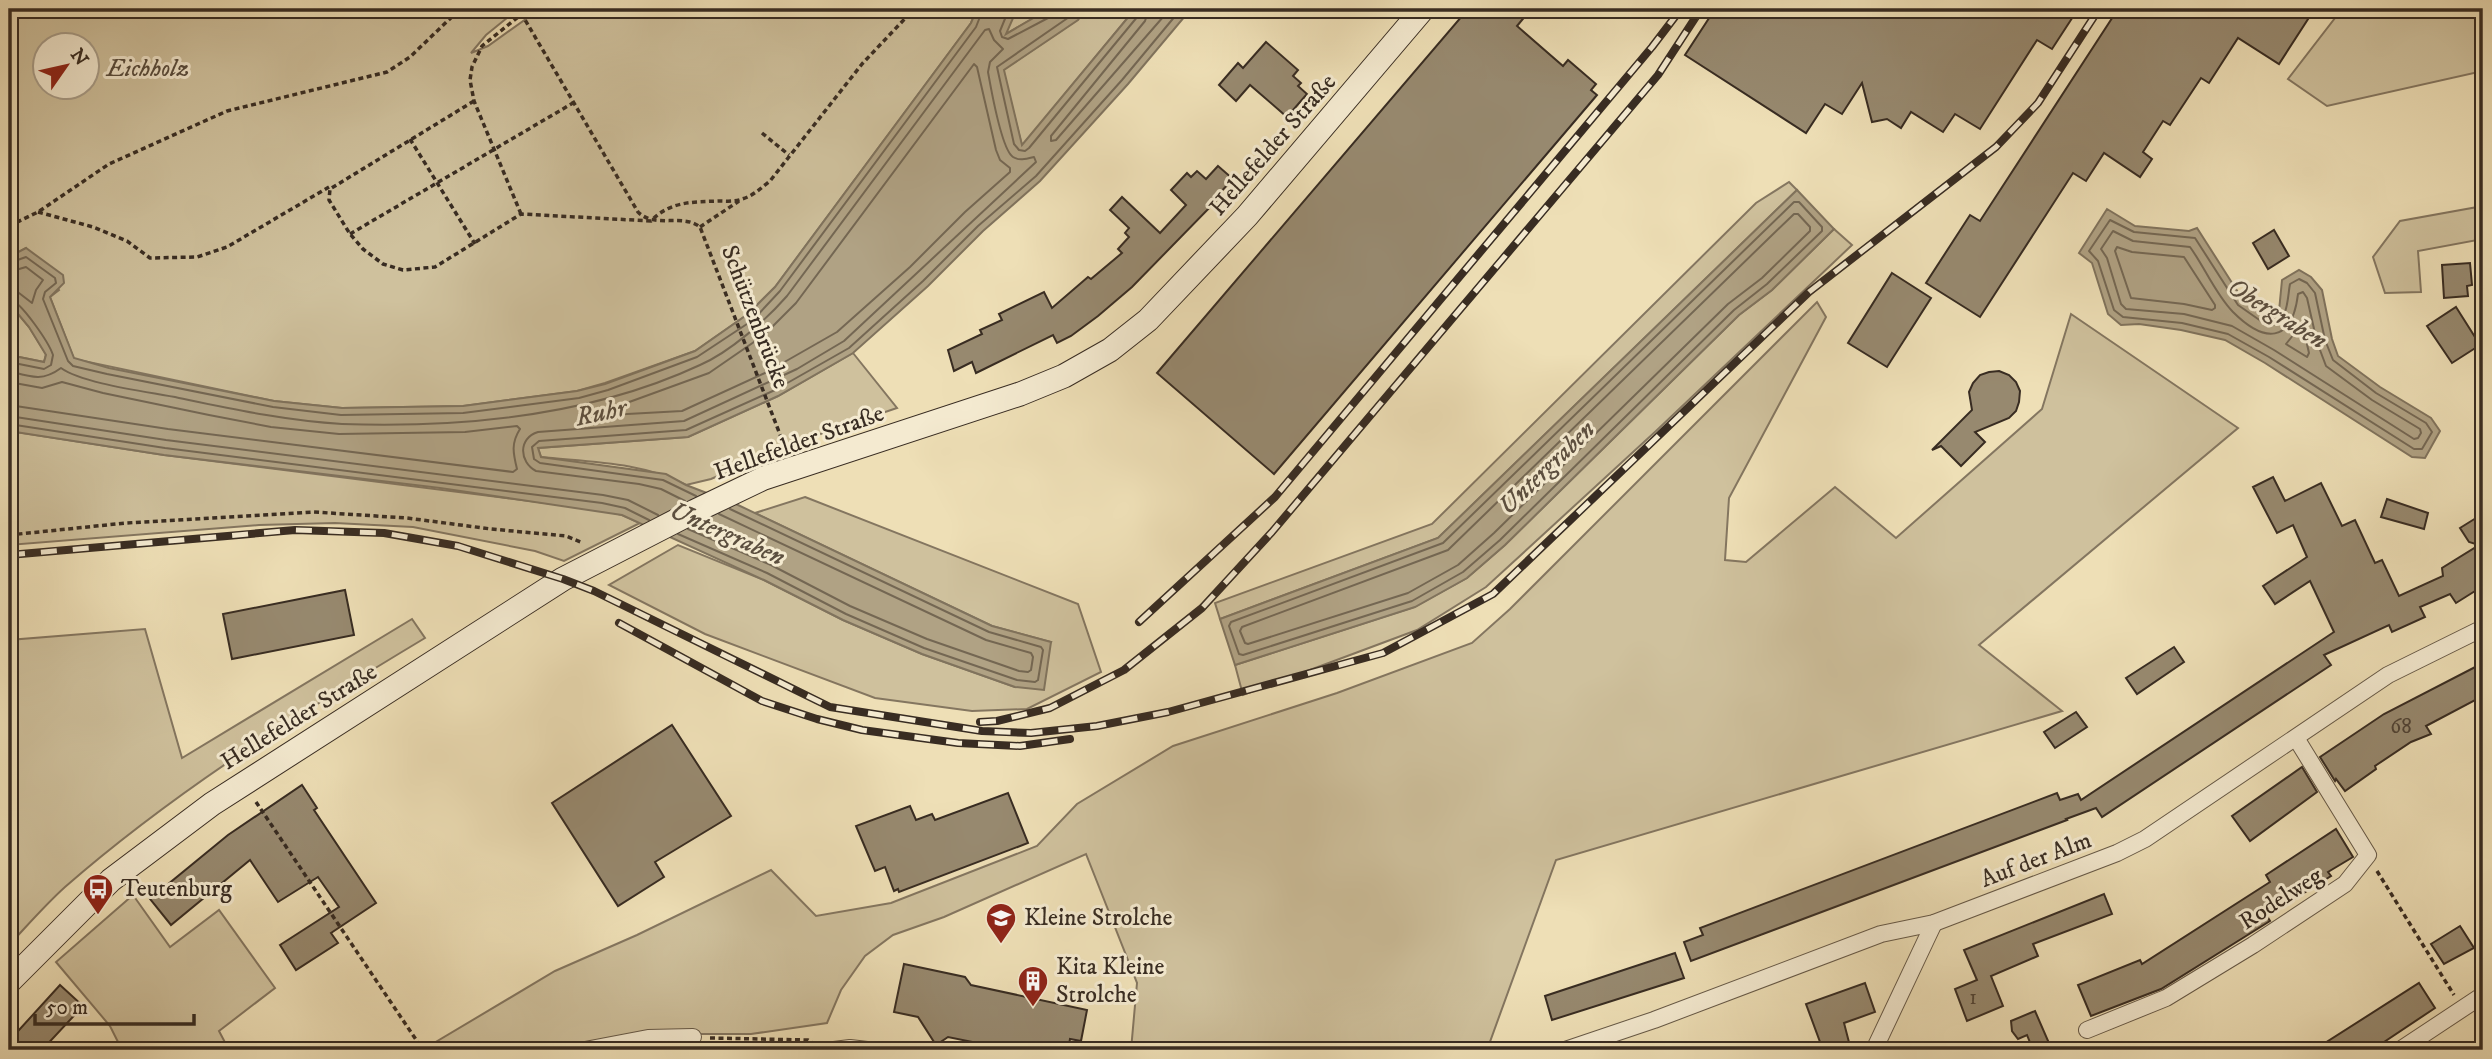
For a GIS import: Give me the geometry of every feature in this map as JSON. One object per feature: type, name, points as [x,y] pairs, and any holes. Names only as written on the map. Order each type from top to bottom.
[{"type":"street","name":"Hellefelder Straße","points":[[9,982],[111,880],[245,782],[563,579],[764,478],[1020,394],[1063,376],[1110,350],[1148,320],[1247,216],[1423,9]]},
{"type":"street","name":"Auf der Alm","points":[[1565,1050],[1654,1020],[1881,934],[1934,923],[2117,853],[2145,839],[2388,675],[2483,628]]},
{"type":"street","name":"Rodelweg","points":[[2087,1030],[2166,998],[2253,944],[2345,884],[2368,855],[2296,738]]},
{"type":"street","points":[[1874,1050],[1934,923]]},
{"type":"street","points":[[2400,1050],[2483,995]]},
{"type":"street","points":[[585,1050],[648,1038],[693,1037]]},
{"type":"street","points":[[834,1050],[867,1050]]},
{"type":"path","points":[[9,226],[38,212],[110,164],[227,111],[387,72],[410,57],[460,9]]},
{"type":"path","points":[[522,214],[474,101],[470,80],[476,55],[482,46],[528,9]]},
{"type":"path","points":[[337,183],[330,188],[329,200],[350,234],[374,258],[403,270],[435,267],[522,214],[694,223],[702,230],[770,181],[862,64],[914,9]]},
{"type":"path","points":[[521,13],[638,212],[651,221]]},
{"type":"path","points":[[38,212],[93,227],[127,242],[150,258],[197,257],[227,247],[474,101]]},
{"type":"path","points":[[350,234],[573,103]]},
{"type":"path","points":[[762,133],[789,155]]},
{"type":"path","points":[[410,139],[475,244]]},
{"type":"path","points":[[651,221],[662,210],[674,205],[739,201]]},
{"type":"path","name":"Schützenbrücke","points":[[702,230],[793,468]]},
{"type":"path","points":[[9,535],[126,523],[314,512],[407,518],[566,536],[611,555]]},
{"type":"path","points":[[245,782],[422,1050]]},
{"type":"path","points":[[2389,890],[2462,1009]]},
{"type":"path","points":[[693,1037],[808,1040],[824,1050]]},
{"type":"green space","name":"Eichholz","points":[[9,9],[518,9],[486,35],[471,53],[488,46],[540,9],[977,9],[971,23],[775,287],[748,314],[695,351],[577,391],[463,406],[342,408],[274,401],[74,359],[50,297],[59,290],[26,248],[9,257]]},
{"type":"green space","points":[[1017,9],[1049,9],[1004,35]]},
{"type":"green space","points":[[1086,9],[1135,9],[1022,146],[1003,70],[1077,20]]},
{"type":"green space","points":[[2342,9],[2483,9],[2483,71],[2327,106],[2288,79]]},
{"type":"green space","points":[[1789,182],[1797,190],[1438,538],[1220,619],[1215,603],[1432,524],[1756,203]]},
{"type":"green space","points":[[2483,206],[2483,239],[2418,251],[2421,292],[2385,293],[2373,257],[2400,221]]},
{"type":"green space","points":[[1834,229],[1852,245],[1486,587],[1417,630],[1243,695],[1235,665],[1414,607],[1467,578],[1505,545],[1739,315],[1772,290]]},
{"type":"green space","points":[[1817,302],[1826,317],[1729,498],[1725,560],[1746,562],[1835,487],[1896,538],[2042,409],[2071,314],[2238,428],[1979,645],[2062,711],[1556,860],[1487,1050],[1131,1050],[1137,983],[1086,854],[944,917],[893,935],[865,956],[841,990],[827,1023],[751,1034],[650,1034],[602,1041],[566,1050],[432,1050],[429,1046],[555,971],[637,935],[771,870],[816,916],[891,903],[1037,846],[1077,804],[1173,746],[1337,693],[1472,643],[1510,609]]},
{"type":"green space","points":[[9,303],[46,354],[44,362],[9,355]]},
{"type":"green space","points":[[853,353],[897,408],[794,443],[711,479],[686,485],[634,467],[541,457],[538,448],[688,437],[778,396]]},
{"type":"green space","points":[[9,431],[164,455],[601,510],[640,523],[564,561],[535,551],[413,527],[335,523],[259,525],[9,545]]},
{"type":"green space","points":[[805,497],[1078,604],[1101,672],[1027,709],[972,711],[875,698],[705,634],[609,585],[678,545],[764,580],[843,620],[922,654],[1015,687],[1051,642],[992,626],[755,513]]},
{"type":"green space","points":[[412,619],[425,638],[285,724],[150,818],[65,887],[9,945],[9,640],[145,629],[182,758]]},
{"type":"green space","points":[[133,895],[170,947],[219,910],[275,988],[219,1031],[229,1050],[122,1050],[110,1026],[56,962]]},
{"type":"water","points":[[977,9],[1017,9],[1006,34],[1049,9],[1086,9],[1078,20],[1004,70],[1022,145],[1135,9],[1191,9],[1128,84],[1040,181],[853,353],[778,396],[688,437],[538,448],[541,457],[666,474],[686,485],[738,505],[992,626],[1051,642],[1044,690],[1015,687],[922,654],[843,620],[764,580],[622,515],[440,488],[164,455],[9,431],[9,355],[44,362],[46,355],[29,327],[9,303],[9,257],[26,248],[63,275],[64,283],[50,297],[74,358],[109,368],[274,401],[342,408],[463,406],[577,391],[605,384],[695,351],[748,314],[775,287],[971,23]]},
{"type":"water","name":"Untergraben","points":[[1797,190],[1834,229],[1772,290],[1739,315],[1505,545],[1467,578],[1415,607],[1235,665],[1220,619],[1438,538]]},
{"type":"water","name":"Obergraben","points":[[2107,209],[2135,226],[2189,231],[2197,228],[2243,300],[2270,320],[2279,311],[2282,280],[2299,270],[2311,277],[2322,290],[2338,356],[2380,387],[2431,418],[2440,431],[2425,458],[2412,457],[2225,340],[2181,330],[2139,324],[2121,325],[2108,314],[2092,263],[2079,253]]},
{"type":"building","points":[[1468,9],[1531,9],[1517,26],[1563,66],[1568,60],[1596,84],[1591,90],[1597,95],[1274,474],[1157,373]]},
{"type":"building","points":[[1715,9],[2078,9],[2052,49],[2037,40],[1980,129],[1955,114],[1943,132],[1911,112],[1901,128],[1887,119],[1872,122],[1862,83],[1842,114],[1825,104],[1806,133],[1685,55]]},
{"type":"building","points":[[2118,9],[2299,9],[2310,16],[2279,64],[2238,38],[2209,83],[2201,78],[2170,125],[2163,121],[2143,152],[2152,159],[2140,177],[2104,153],[2086,181],[2073,173],[1980,317],[1926,283],[1970,215],[1980,221]]},
{"type":"building","points":[[1266,42],[1298,70],[1293,76],[1301,83],[1298,86],[1307,94],[1287,117],[1250,85],[1236,101],[1219,85],[1238,63],[1243,68]]},
{"type":"building","points":[[1218,166],[1233,179],[1215,198],[1217,200],[1132,287],[1098,316],[1057,343],[1053,335],[976,373],[972,362],[954,371],[948,350],[982,334],[980,330],[1002,320],[999,314],[1044,292],[1052,308],[1088,277],[1091,279],[1122,253],[1118,249],[1129,237],[1125,233],[1129,228],[1110,210],[1122,197],[1160,233],[1186,205],[1171,190],[1187,173],[1191,177],[1197,171],[1206,179]]},
{"type":"building","points":[[2274,230],[2289,256],[2268,269],[2253,243]]},
{"type":"building","points":[[2470,263],[2472,285],[2467,286],[2468,296],[2444,298],[2442,265]]},
{"type":"building","points":[[1892,273],[1931,298],[1887,367],[1848,343]]},
{"type":"building","points":[[2456,307],[2480,345],[2452,363],[2427,326]]},
{"type":"building","points":[[1999,371],[2009,375],[2020,391],[2016,411],[2009,418],[1975,432],[1985,442],[1961,466],[1941,446],[1932,450],[1972,410],[1969,392],[1973,383],[1980,375]]},
{"type":"building","points":[[2273,477],[2285,501],[2321,483],[2342,526],[2355,520],[2375,563],[2382,560],[2399,596],[2443,576],[2442,568],[2479,545],[2469,542],[2460,528],[2476,518],[2483,529],[2483,586],[2456,603],[2450,594],[2420,607],[2425,617],[2392,632],[2389,625],[2324,655],[2331,665],[2102,817],[2096,808],[1691,961],[1684,942],[1703,935],[1700,928],[2057,793],[2060,800],[2078,794],[2081,800],[2334,632],[2310,581],[2275,604],[2263,586],[2307,557],[2293,525],[2277,533],[2253,487]]},
{"type":"building","points":[[2387,499],[2428,513],[2424,529],[2381,517]]},
{"type":"building","points":[[345,590],[354,635],[232,659],[223,614]]},
{"type":"building","points":[[2174,647],[2184,662],[2137,694],[2126,678]]},
{"type":"building","points":[[2483,663],[2483,696],[2426,726],[2431,734],[2411,742],[2375,766],[2376,769],[2345,791],[2336,779],[2335,781],[2320,757],[2384,714]]},
{"type":"building","points":[[2076,712],[2087,727],[2055,748],[2044,732]]},
{"type":"building","points":[[672,725],[731,816],[655,862],[664,877],[618,906],[552,803]]},
{"type":"building","points":[[2302,767],[2317,792],[2250,841],[2232,816]]},
{"type":"building","points":[[302,785],[317,808],[314,810],[376,903],[331,933],[338,943],[296,970],[280,945],[339,907],[318,877],[278,902],[250,860],[171,925],[150,899],[228,835]]},
{"type":"building","points":[[1008,793],[1028,843],[899,892],[898,889],[894,891],[885,867],[875,871],[856,826],[910,806],[916,820],[932,814],[935,820]]},
{"type":"building","points":[[2336,829],[2353,857],[2328,872],[2331,876],[2267,916],[2270,921],[2161,989],[2091,1016],[2078,985],[2140,960],[2142,964],[2270,882],[2266,875]]},
{"type":"building","points":[[2104,894],[2112,914],[2033,944],[2038,956],[1991,976],[2003,1006],[1967,1021],[1955,989],[1977,980],[1964,950]]},
{"type":"building","points":[[2460,926],[2474,948],[2444,964],[2431,944]]},
{"type":"building","points":[[1675,953],[1684,978],[1552,1020],[1545,996]]},
{"type":"building","name":"Kita Kleine Strolche","points":[[904,964],[965,977],[971,985],[1087,1010],[1081,1041],[1070,1039],[1068,1050],[1012,1050],[948,1037],[936,1045],[918,1017],[894,1012]]},
{"type":"building","points":[[1865,983],[1875,1012],[1844,1023],[1851,1050],[1823,1050],[1806,1004]]},
{"type":"building","points":[[2419,983],[2435,1008],[2372,1050],[2314,1050]]},
{"type":"building","points":[[60,985],[83,1006],[42,1050],[9,1050],[9,1041]]},
{"type":"building","points":[[2035,1011],[2052,1050],[2033,1050],[2027,1035],[2018,1039],[2012,1031],[2011,1021]]},
{"type":"railway","points":[[1139,622],[1275,497],[1681,9]]},
{"type":"railway","points":[[980,722],[997,721],[1050,708],[1124,670],[1202,608],[1272,532],[1658,75],[1701,9]]},
{"type":"railway","points":[[9,555],[295,530],[384,533],[458,546],[594,591],[830,707],[982,731],[1031,733],[1097,726],[1168,712],[1383,653],[1493,594],[1809,292],[1996,147],[2038,103],[2099,9]]},
{"type":"railway","points":[[619,623],[762,701],[817,719],[862,730],[958,743],[1020,746],[1070,739]]},
{"type":"place","name":"Teutenburg","points":[[98,916]]},
{"type":"place","name":"Kleine Strolche","points":[[1001,945]]},
{"type":"place","name":"Kita Kleine Strolche","points":[[1033,1008]]},
{"type":"water label","name":"Ruhr","points":[[601,413]]}]
